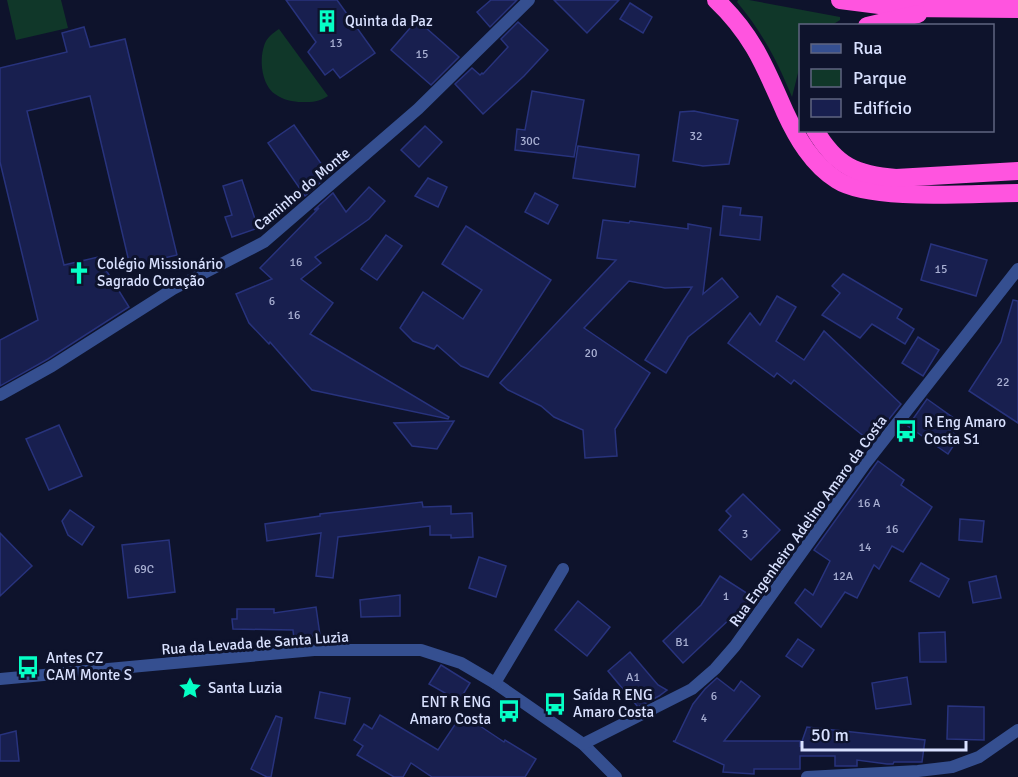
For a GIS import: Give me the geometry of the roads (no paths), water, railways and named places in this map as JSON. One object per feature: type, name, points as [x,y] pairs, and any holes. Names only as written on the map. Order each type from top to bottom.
[{"type":"highway","points":[[716,0],[732,15],[754,44],[795,135],[821,167],[838,181],[861,189],[891,194],[1018,192]]},
{"type":"highway","points":[[840,0],[903,8],[1018,9]]},
{"type":"highway","points":[[876,24],[946,8]]},
{"type":"highway","points":[[816,132],[823,145],[838,161],[857,172],[876,176],[896,178],[1018,171]]},
{"type":"street","name":"Caminho do Monte","points":[[0,395],[51,366],[173,289],[264,242],[418,108],[530,0]]},
{"type":"street","name":"Rua Engenheiro Adelino Amaro da Costa","points":[[583,744],[692,689],[715,669],[735,646],[866,464],[1018,269]]},
{"type":"street","points":[[495,683],[563,569]]},
{"type":"street","name":"Rua da Levada de Santa Luzia","points":[[0,679],[314,650],[421,650],[461,663],[495,683],[583,744],[616,777]]},
{"type":"street","points":[[807,777],[952,767],[979,757],[1018,730]]},
{"type":"place","name":"Quinta da Paz","points":[[327,21]]},
{"type":"place","name":"Colégio Missionário Sagrado Coração","points":[[79,273]]},
{"type":"place","name":"R Eng Amaro Costa S1","points":[[906,431]]},
{"type":"place","name":"Antes CZ CAM Monte S","points":[[28,667]]},
{"type":"place","name":"Santa Luzia","points":[[190,688]]},
{"type":"place","name":"Saída R ENG Amaro Costa","points":[[555,704]]},
{"type":"place","name":"ENT R ENG Amaro Costa","points":[[509,711]]}]
